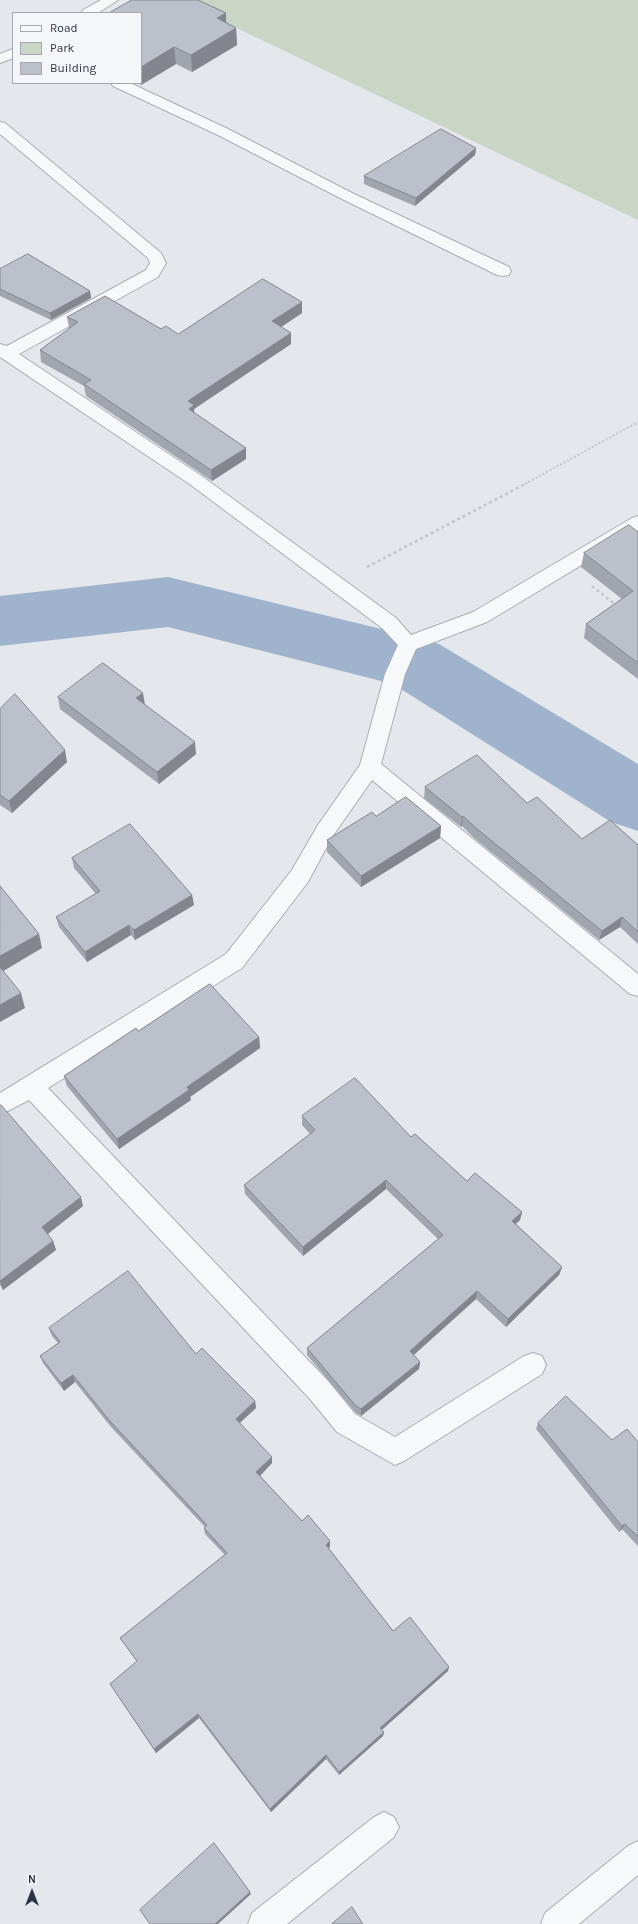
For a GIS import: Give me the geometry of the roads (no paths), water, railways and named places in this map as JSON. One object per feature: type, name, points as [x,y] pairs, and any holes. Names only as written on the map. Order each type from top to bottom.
[{"type":"street","points":[[90,12],[111,0]]},
{"type":"street","points":[[0,59],[12,53]]},
{"type":"street","points":[[120,84],[223,132],[347,196],[503,271]]},
{"type":"street","points":[[0,126],[155,256],[158,264],[152,273],[4,351],[196,481],[389,623],[401,658],[370,767],[325,831],[300,876],[234,961],[0,1105]]},
{"type":"street","points":[[401,658],[480,617],[638,522]]},
{"type":"street","points":[[370,767],[638,987]]},
{"type":"street","points":[[31,1086],[319,1390],[346,1423],[395,1452],[533,1365]]},
{"type":"street","points":[[263,1924],[384,1827]]},
{"type":"street","points":[[556,1924],[638,1856]]},
{"type":"waterway","points":[[0,621],[168,602],[414,663],[638,801]]}]
